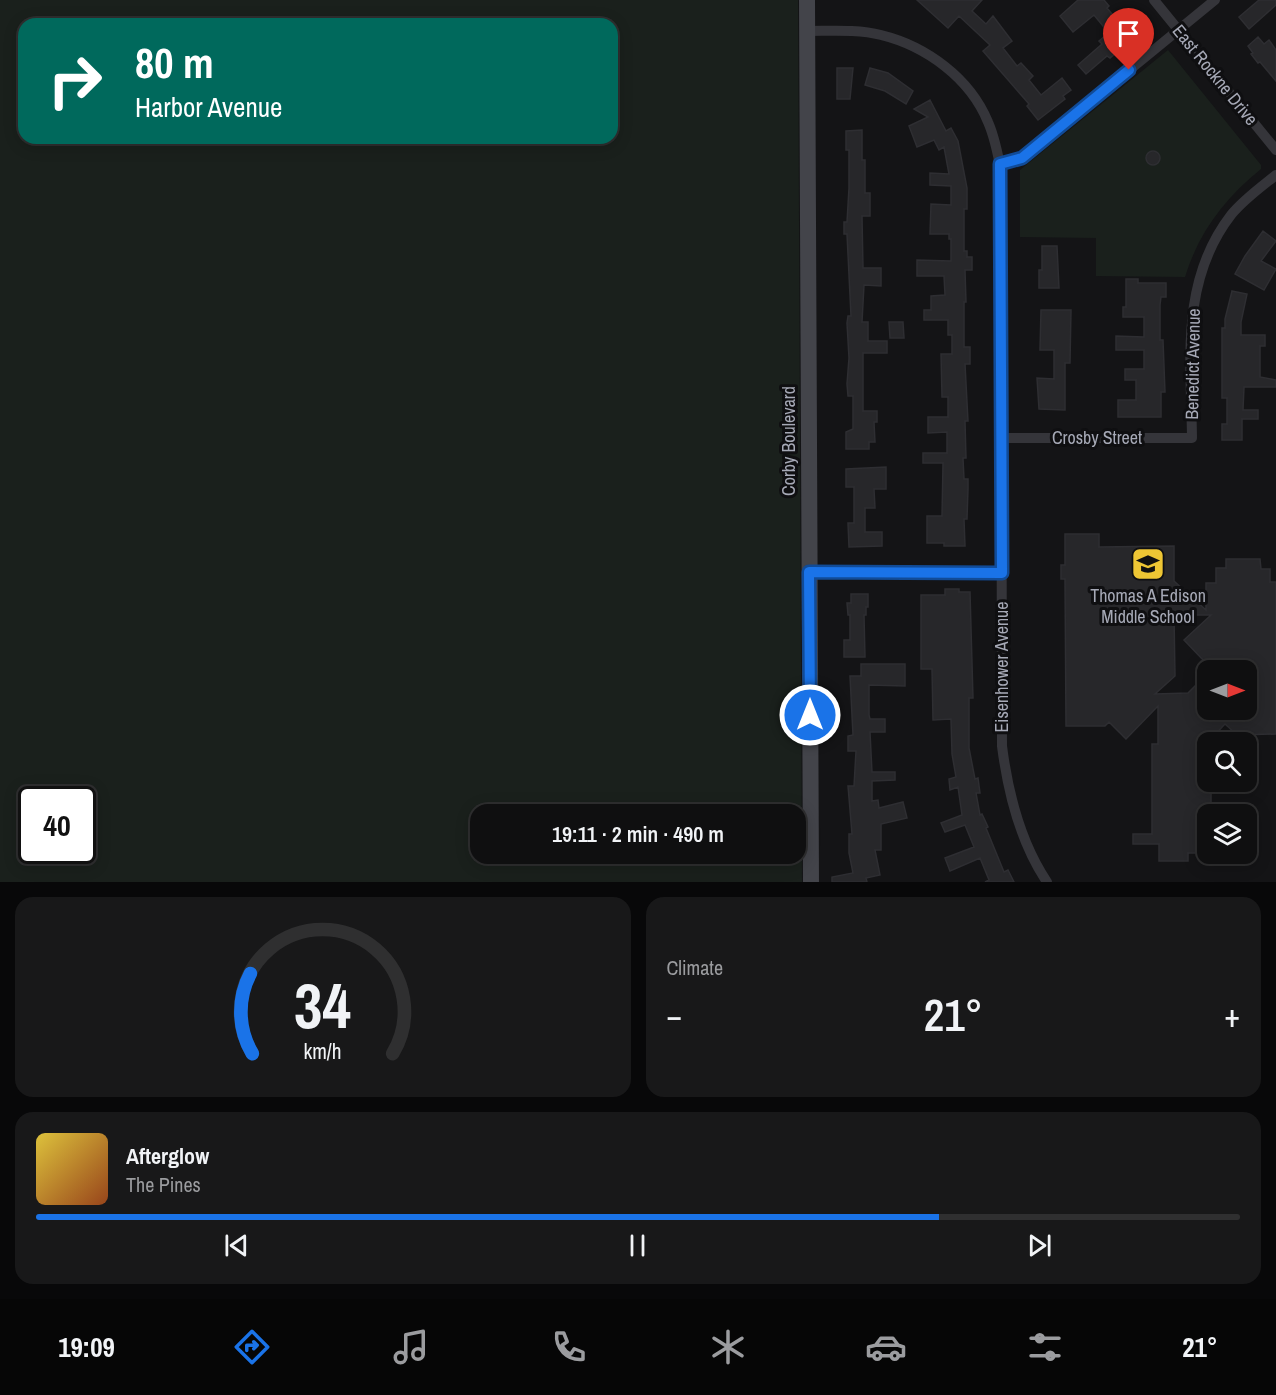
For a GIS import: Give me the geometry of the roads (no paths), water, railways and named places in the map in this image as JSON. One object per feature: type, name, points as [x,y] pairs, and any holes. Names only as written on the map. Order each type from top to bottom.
[{"type":"street","name":"Corby Boulevard","points":[[807,0],[811,882]]},
{"type":"street","name":"East Rockne Drive","points":[[1154,0],[1276,150]]},
{"type":"street","points":[[1000,164],[1022,158],[1215,0]]},
{"type":"street","name":"Eisenhower Avenue","points":[[807,32],[881,35],[932,55],[958,77],[977,100],[988,121],[1000,164],[1002,746],[1016,816],[1027,844],[1047,882]]},
{"type":"street","name":"Benedict Avenue","points":[[1192,438],[1191,321],[1197,284],[1205,258],[1232,213],[1276,175]]},
{"type":"street","name":"Crosby Street","points":[[1002,438],[1192,438]]},
{"type":"street","points":[[809,572],[1002,573]]},
{"type":"place","name":"Thomas A Edison Middle School","points":[[1148,564]]}]
